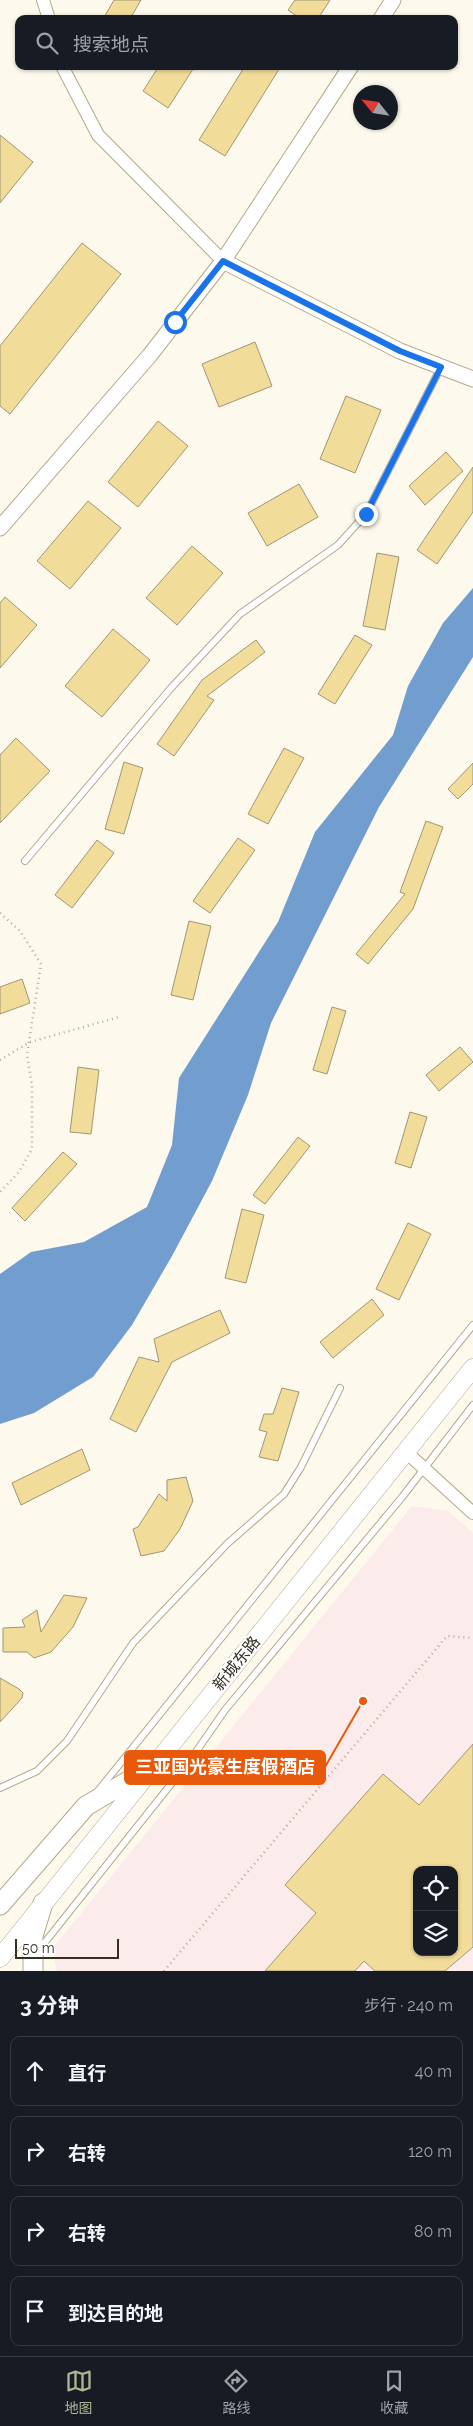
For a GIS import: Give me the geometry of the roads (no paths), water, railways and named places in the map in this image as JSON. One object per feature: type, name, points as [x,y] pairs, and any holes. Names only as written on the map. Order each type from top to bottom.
[{"type":"main road","name":"新城东路","points":[[0,1958],[473,1368]]},
{"type":"main road","points":[[0,1905],[86,1806],[152,1767]]},
{"type":"main road","points":[[32,1966],[33,1936],[43,1903]]},
{"type":"street","points":[[43,0],[48,15]]},
{"type":"street","points":[[384,15],[393,0]]},
{"type":"street","points":[[64,70],[98,136],[223,261],[400,351],[473,379]]},
{"type":"street","points":[[0,528],[150,355],[223,261],[348,70]]},
{"type":"street","points":[[406,1451],[473,1513]]},
{"type":"lane","points":[[25,861],[171,688],[240,614],[338,544],[366,514],[441,367]]},
{"type":"lane","points":[[86,1806],[473,1325]]},
{"type":"lane","points":[[0,1788],[37,1771],[67,1741],[133,1643],[227,1544],[284,1494],[301,1466],[340,1388]]},
{"type":"lane","points":[[32,1966],[191,1759],[225,1710],[403,1496],[473,1405]]},
{"type":"water","points":[[473,588],[473,657],[379,807],[271,1023],[248,1095],[212,1181],[172,1256],[132,1325],[93,1377],[34,1413],[0,1424],[0,1274],[31,1252],[84,1242],[147,1207],[172,1145],[179,1078],[278,922],[315,832],[393,735],[408,686],[443,623]]},
{"type":"place","name":"三亚国光豪生度假酒店","points":[[363,1701]]}]
